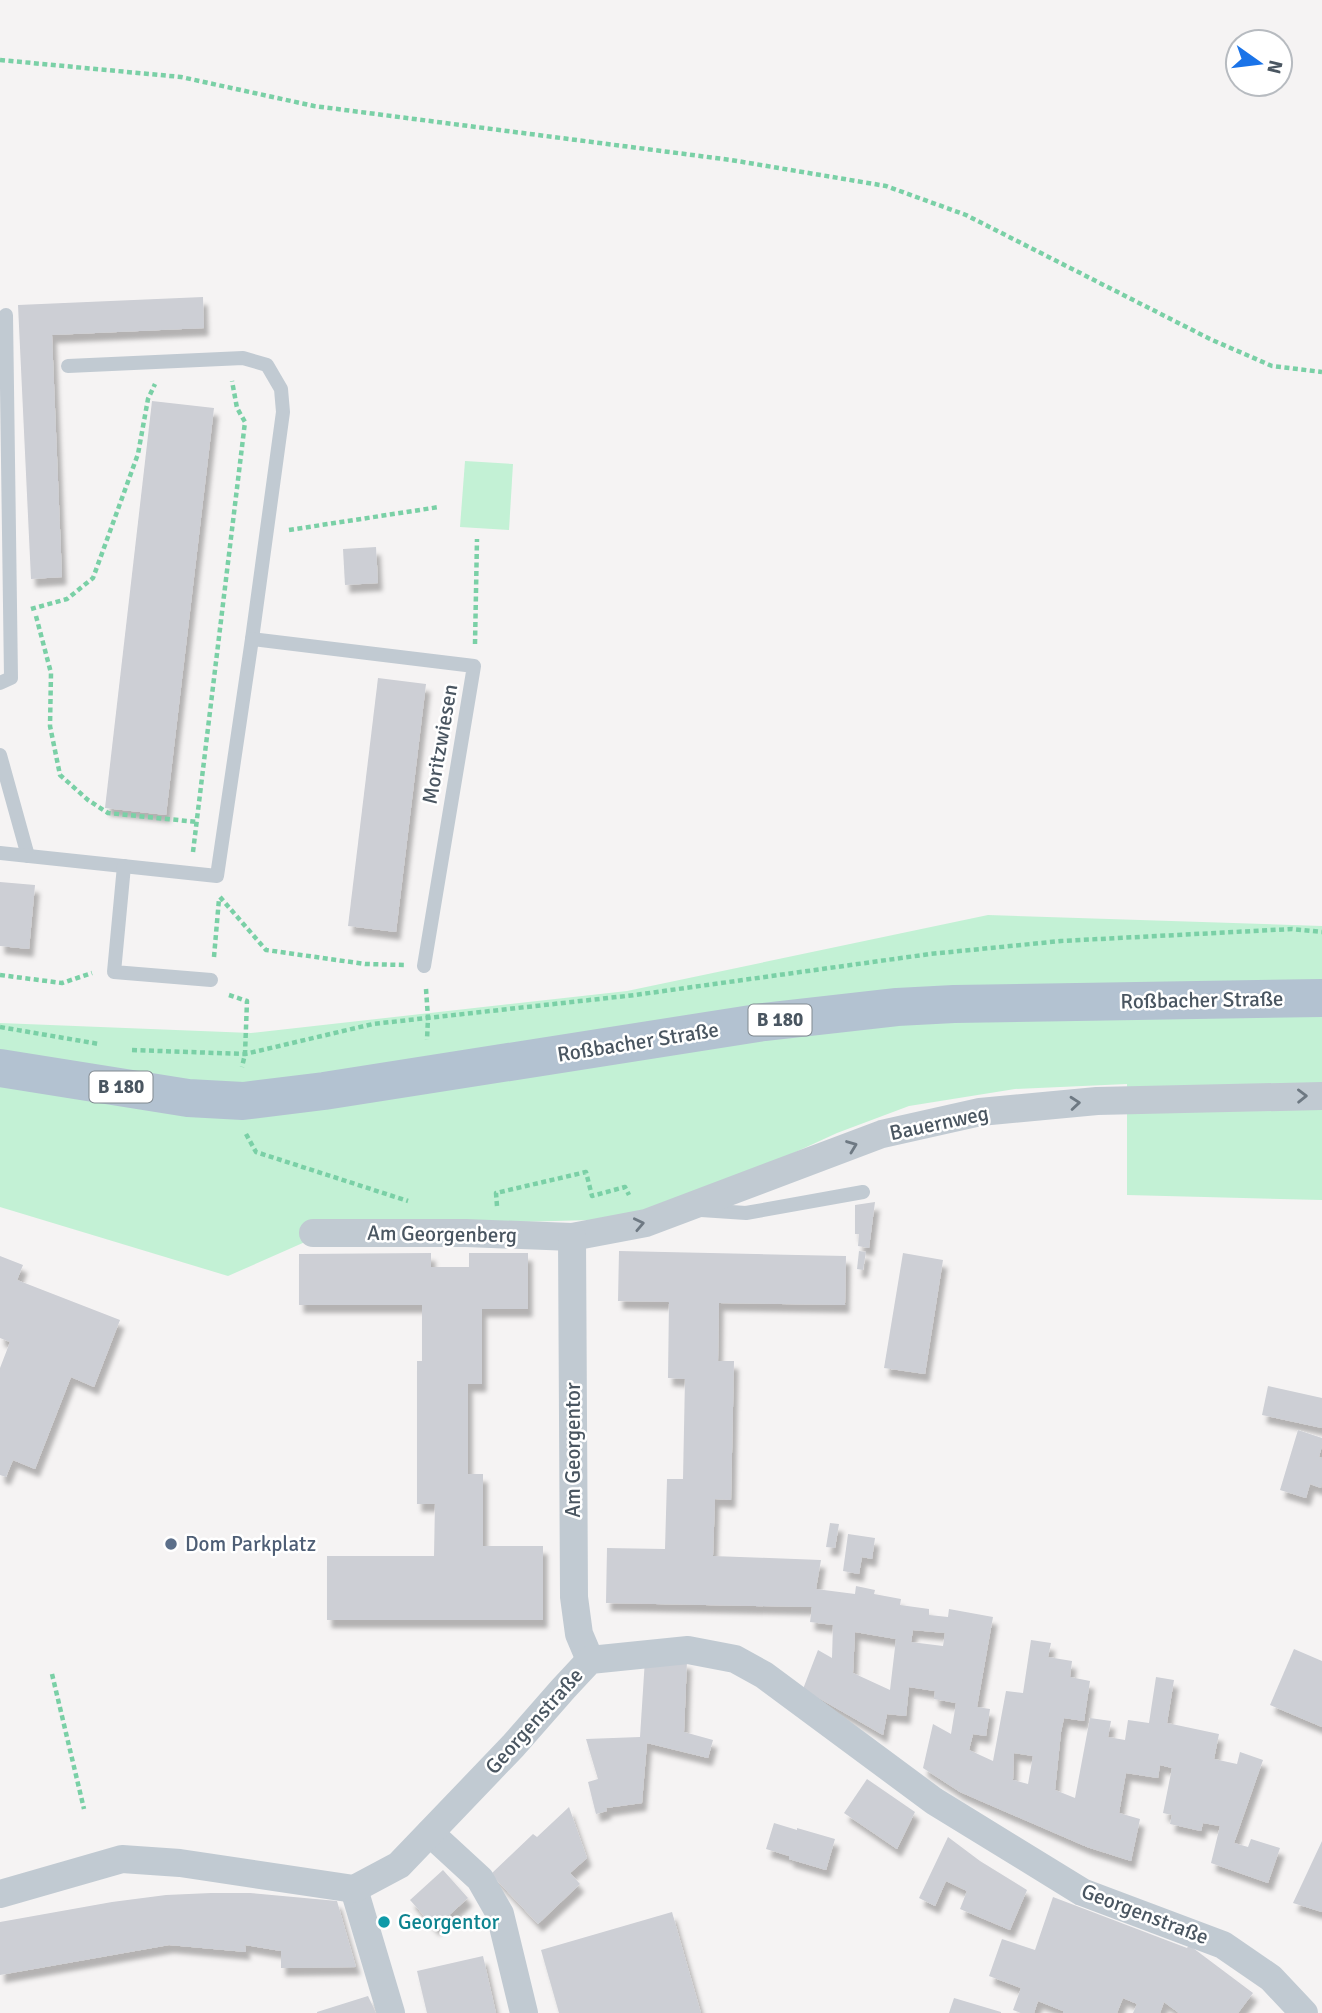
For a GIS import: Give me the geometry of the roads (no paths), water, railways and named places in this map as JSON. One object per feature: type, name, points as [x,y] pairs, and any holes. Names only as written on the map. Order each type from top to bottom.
[{"type":"main road","name":"Roßbacher Straße","points":[[0,1068],[188,1098],[243,1101],[431,1075],[764,1022],[897,1007],[1322,998]]},
{"type":"street","name":"Bauernweg","points":[[572,1237],[646,1223],[882,1134],[980,1112],[1097,1101],[1322,1096]]},
{"type":"street","name":"Am Georgenberg","points":[[313,1233],[466,1233],[572,1237]]},
{"type":"street","name":"Am Georgentor","points":[[572,1237],[574,1597],[579,1634],[590,1660]]},
{"type":"street","name":"Georgenstraße","points":[[354,1889],[399,1865],[513,1746],[590,1660],[688,1650],[735,1659],[764,1675],[934,1801],[1082,1892],[1209,1938],[1234,1951],[1271,1978],[1304,2013]]},
{"type":"street","points":[[430,1833],[480,1879],[500,1914],[524,2013]]},
{"type":"street","points":[[0,1894],[122,1859],[180,1863],[354,1889],[391,2013]]},
{"type":"lane","points":[[0,683],[11,678],[6,315]]},
{"type":"lane","points":[[0,853],[216,876],[267,533],[283,412],[281,389],[267,365],[243,358],[68,366]]},
{"type":"lane","name":"Moritzwiesen","points":[[252,639],[474,666],[424,966]]},
{"type":"lane","points":[[0,755],[28,856]]},
{"type":"lane","points":[[124,866],[114,972],[211,979]]},
{"type":"lane","points":[[685,1209],[746,1213],[863,1192]]},
{"type":"place","name":"Dom Parkplatz","points":[[171,1544]]},
{"type":"place","name":"Georgentor","points":[[384,1922]]}]
